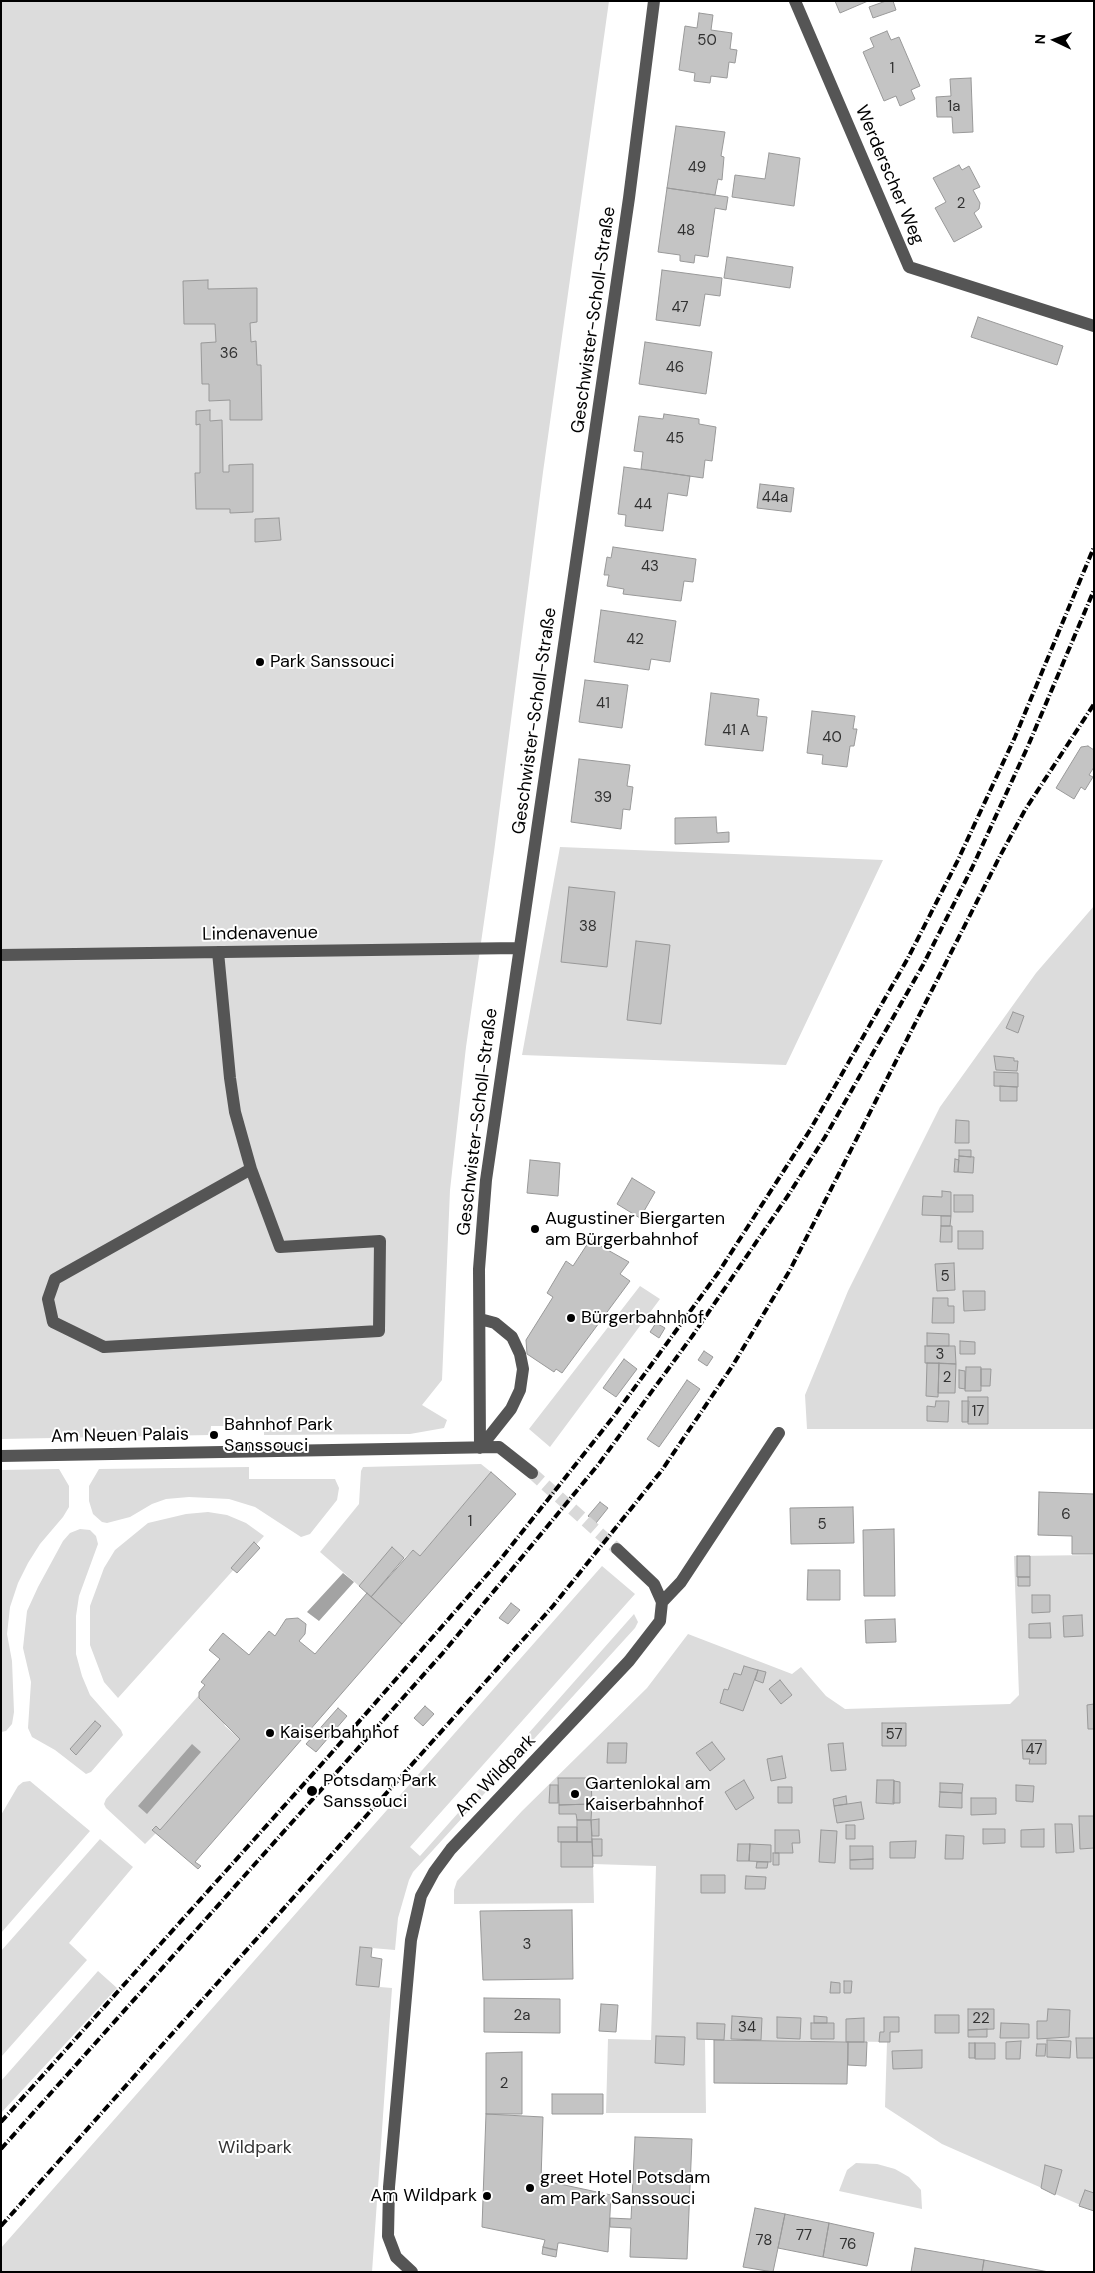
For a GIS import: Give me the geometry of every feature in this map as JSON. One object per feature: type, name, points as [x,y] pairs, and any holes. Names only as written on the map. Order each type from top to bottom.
[{"type":"street","name":"Geschwister-Scholl-Straße","points":[[480,1448],[479,1269],[486,1180],[518,948],[629,198],[654,1]]},
{"type":"street","name":"Werderscher Weg","points":[[796,1],[908,267],[1094,326]]},
{"type":"street","name":"Lindenavenue","points":[[1,955],[518,948]]},
{"type":"street","points":[[218,952],[235,1112],[251,1170],[280,1247],[380,1241],[379,1331],[104,1347],[53,1322],[48,1298],[55,1280],[251,1170]]},
{"type":"street","points":[[480,1319],[495,1323],[512,1338],[520,1354],[523,1369],[520,1390],[511,1409],[480,1448]]},
{"type":"street","points":[[617,1548],[654,1584],[662,1602],[681,1582],[779,1433]]},
{"type":"street","points":[[480,1448],[499,1447],[532,1473]]},
{"type":"street","name":"Am Neuen Palais","points":[[1,1456],[480,1448]]},
{"type":"street","name":"Am Wildpark","points":[[412,2272],[396,2257],[388,2236],[389,2187],[410,1940],[421,1896],[434,1872],[452,1849],[629,1661],[660,1622],[662,1602]]},
{"type":"green space","name":"Park Sanssouci","points":[[1,1],[609,1],[543,472],[494,852],[466,1047],[450,1190],[442,1380],[422,1405],[447,1420],[444,1428],[410,1434],[264,1435],[264,1426],[211,1426],[210,1435],[1,1439]]},
{"type":"green space","points":[[560,847],[883,860],[786,1065],[522,1055]]},
{"type":"green space","points":[[1094,906],[1094,1429],[807,1429],[805,1395],[848,1291],[940,1107],[1036,973]]},
{"type":"green space","points":[[640,1286],[660,1299],[550,1447],[529,1429]]},
{"type":"green space","points":[[481,1464],[491,1472],[420,1556],[413,1550],[404,1558],[392,1548],[359,1586],[320,1552],[359,1504],[361,1471],[363,1467]]},
{"type":"green space","points":[[249,1467],[249,1479],[335,1479],[339,1488],[337,1500],[310,1534],[301,1537],[255,1507],[229,1499],[189,1497],[166,1499],[152,1504],[130,1517],[107,1523],[102,1522],[93,1514],[89,1501],[89,1486],[99,1469]]},
{"type":"green space","points":[[59,1469],[69,1486],[69,1507],[40,1544],[28,1563],[18,1583],[10,1607],[7,1634],[12,1661],[14,1712],[12,1724],[6,1731],[1,1732],[1,1470]]},
{"type":"green space","points":[[208,1512],[227,1515],[246,1523],[264,1536],[118,1698],[104,1682],[90,1645],[90,1606],[104,1568],[115,1550],[148,1523],[186,1514]]},
{"type":"green space","points":[[80,1529],[90,1530],[96,1536],[98,1544],[79,1596],[76,1616],[76,1654],[90,1695],[121,1730],[123,1735],[91,1772],[86,1774],[55,1750],[32,1737],[28,1728],[31,1682],[23,1648],[27,1611],[38,1587],[63,1541],[70,1533]]},
{"type":"green space","points":[[1094,1555],[1094,2211],[942,2144],[885,2107],[887,2042],[705,2039],[706,2113],[606,2113],[608,2039],[651,2040],[656,1866],[593,1864],[594,1903],[454,1904],[454,1890],[457,1881],[522,1811],[647,1688],[688,1634],[792,1674],[801,1667],[826,1696],[845,1709],[1010,1704],[1019,1695],[1014,1556]]},
{"type":"green space","name":"Wildpark","points":[[602,1566],[635,1594],[410,1847],[420,1856],[634,1614],[638,1622],[635,1628],[413,1872],[398,1918],[395,1950],[360,1947],[356,1985],[392,1988],[372,2272],[1,2272],[1,2248]]},
{"type":"green space","points":[[199,1695],[199,1698],[223,1721],[225,1726],[240,1739],[160,1830],[156,1826],[152,1829],[156,1833],[145,1844],[104,1804],[106,1799]]},
{"type":"green space","points":[[30,1781],[90,1831],[1,1933],[1,1815],[18,1786],[23,1782]]},
{"type":"green space","points":[[100,1839],[133,1867],[69,1943],[87,1960],[1,2057],[1,1951]]},
{"type":"green space","points":[[98,1971],[117,1988],[1,2113],[1,2081]]},
{"type":"green space","points":[[856,2163],[877,2164],[895,2169],[909,2177],[921,2190],[922,2209],[839,2191],[847,2170]]},
{"type":"shaded area","points":[[343,1573],[354,1582],[319,1621],[307,1612]]},
{"type":"shaded area","points":[[192,1744],[201,1752],[147,1814],[138,1806]]},
{"type":"building","points":[[835,1],[868,1],[840,13]]},
{"type":"building","points":[[886,1],[893,1],[896,10],[873,18],[869,7]]},
{"type":"building","points":[[699,13],[713,15],[711,30],[732,33],[730,49],[737,50],[735,63],[729,62],[727,78],[711,76],[710,83],[694,81],[695,73],[679,70],[685,26],[697,28]]},
{"type":"building","points":[[887,31],[891,40],[899,37],[920,86],[911,90],[915,99],[900,106],[896,96],[884,101],[863,52],[874,47],[870,38]]},
{"type":"building","points":[[971,78],[973,132],[953,133],[952,117],[937,117],[936,97],[951,96],[950,79]]},
{"type":"building","points":[[676,126],[725,132],[721,156],[724,157],[722,180],[718,179],[715,195],[667,188]]},
{"type":"building","points":[[769,153],[800,158],[794,206],[732,197],[735,175],[765,179]]},
{"type":"building","points":[[959,165],[962,170],[969,166],[980,187],[973,190],[980,203],[979,209],[974,213],[982,227],[954,242],[935,208],[946,202],[933,178]]},
{"type":"building","points":[[667,188],[728,197],[726,210],[715,208],[708,257],[695,255],[694,263],[680,261],[680,255],[658,252]]},
{"type":"building","points":[[727,257],[793,267],[790,288],[724,278]]},
{"type":"building","points":[[662,270],[722,278],[720,296],[705,294],[700,326],[656,320]]},
{"type":"building","points":[[208,280],[208,289],[257,288],[257,322],[250,323],[251,342],[256,341],[257,365],[261,365],[262,420],[230,420],[230,400],[209,401],[209,384],[202,384],[201,343],[216,342],[215,324],[184,324],[183,281]]},
{"type":"building","points":[[978,317],[1063,346],[1057,365],[971,337]]},
{"type":"building","points":[[645,342],[712,352],[706,394],[639,384]]},
{"type":"building","points":[[210,410],[210,421],[222,420],[223,472],[229,472],[229,465],[253,464],[253,512],[230,513],[230,509],[196,509],[195,473],[200,473],[200,424],[196,425],[196,411]]},
{"type":"building","points":[[664,414],[699,419],[699,424],[716,427],[712,461],[705,460],[703,478],[641,469],[643,452],[634,451],[639,416],[663,419]]},
{"type":"building","points":[[624,467],[690,476],[687,496],[668,493],[663,531],[625,526],[626,515],[618,514]]},
{"type":"building","points":[[760,484],[794,488],[791,512],[757,508]]},
{"type":"building","points":[[279,518],[281,540],[255,542],[255,519]]},
{"type":"building","points":[[613,547],[696,559],[693,582],[684,581],[681,601],[623,594],[624,589],[607,586],[609,575],[604,575],[607,557],[611,558]]},
{"type":"building","points":[[601,610],[676,621],[670,662],[651,659],[649,670],[594,662]]},
{"type":"building","points":[[585,680],[628,685],[622,728],[579,722]]},
{"type":"building","points":[[711,693],[759,699],[757,716],[767,717],[763,751],[705,745]]},
{"type":"building","points":[[812,711],[855,716],[853,729],[857,729],[854,746],[850,746],[847,767],[822,764],[823,755],[807,753]]},
{"type":"building","points":[[1088,746],[1094,750],[1094,767],[1089,775],[1093,777],[1085,790],[1081,787],[1074,799],[1056,788],[1081,747]]},
{"type":"building","points":[[579,759],[630,765],[627,786],[633,787],[630,810],[623,809],[621,829],[571,822]]},
{"type":"building","points":[[716,817],[717,833],[729,832],[729,842],[675,844],[675,818]]},
{"type":"building","points":[[569,887],[615,892],[607,967],[561,962]]},
{"type":"building","points":[[636,941],[670,945],[661,1024],[627,1020]]},
{"type":"building","points":[[1013,1012],[1024,1016],[1018,1033],[1006,1028]]},
{"type":"building","points":[[994,1056],[1014,1058],[1014,1061],[1018,1061],[1017,1071],[996,1070]]},
{"type":"building","points":[[994,1072],[1018,1073],[1018,1087],[994,1086]]},
{"type":"building","points":[[1000,1086],[1017,1087],[1017,1101],[1000,1101]]},
{"type":"building","points":[[956,1120],[969,1121],[969,1143],[955,1143]]},
{"type":"building","points":[[959,1150],[971,1150],[971,1157],[959,1156]]},
{"type":"building","points":[[959,1156],[974,1157],[973,1173],[958,1172]]},
{"type":"building","points":[[955,1159],[959,1160],[958,1172],[954,1172]]},
{"type":"building","points":[[530,1160],[560,1163],[558,1196],[527,1193]]},
{"type":"building","points":[[632,1178],[655,1192],[640,1218],[617,1204]]},
{"type":"building","points":[[942,1191],[951,1192],[951,1216],[922,1215],[923,1196],[942,1197]]},
{"type":"building","points":[[954,1195],[973,1195],[973,1212],[954,1212]]},
{"type":"building","points":[[941,1216],[951,1216],[950,1226],[941,1226]]},
{"type":"building","points":[[941,1226],[952,1226],[952,1242],[940,1242]]},
{"type":"building","points":[[958,1231],[983,1231],[983,1249],[958,1249]]},
{"type":"building","name":"Bürgerbahnhof","points":[[590,1240],[629,1262],[620,1274],[630,1281],[562,1373],[556,1369],[554,1372],[527,1354],[526,1340],[553,1297],[547,1293],[566,1261],[573,1266]]},
{"type":"building","points":[[954,1263],[955,1290],[937,1291],[935,1264]]},
{"type":"building","points":[[963,1291],[985,1291],[985,1310],[964,1311]]},
{"type":"building","points":[[933,1298],[948,1298],[948,1306],[954,1306],[954,1323],[932,1323]]},
{"type":"building","points":[[656,1323],[665,1328],[659,1338],[650,1332]]},
{"type":"building","points":[[927,1333],[949,1334],[949,1346],[927,1346]]},
{"type":"building","points":[[960,1341],[975,1342],[975,1354],[960,1354]]},
{"type":"building","points":[[925,1346],[955,1346],[956,1364],[925,1363]]},
{"type":"building","points":[[704,1351],[713,1357],[707,1366],[698,1360]]},
{"type":"building","points":[[624,1359],[637,1369],[616,1397],[603,1388]]},
{"type":"building","points":[[927,1363],[939,1363],[938,1397],[926,1396]]},
{"type":"building","points":[[939,1363],[956,1364],[955,1393],[938,1393]]},
{"type":"building","points":[[966,1367],[981,1367],[981,1391],[965,1391]]},
{"type":"building","points":[[981,1369],[991,1369],[990,1386],[981,1386]]},
{"type":"building","points":[[959,1370],[965,1371],[965,1389],[959,1388]]},
{"type":"building","points":[[687,1380],[700,1389],[659,1447],[647,1439]]},
{"type":"building","points":[[968,1397],[988,1397],[988,1424],[968,1424]]},
{"type":"building","points":[[936,1401],[949,1401],[948,1422],[927,1421],[927,1406],[935,1407]]},
{"type":"building","points":[[962,1401],[969,1401],[968,1422],[962,1422]]},
{"type":"building","points":[[491,1472],[516,1494],[402,1624],[371,1597],[413,1550],[420,1556]]},
{"type":"building","points":[[1039,1492],[1094,1494],[1094,1554],[1072,1554],[1072,1536],[1038,1535]]},
{"type":"building","points":[[600,1502],[608,1508],[596,1523],[588,1516]]},
{"type":"building","points":[[853,1507],[854,1543],[791,1544],[790,1508]]},
{"type":"building","points":[[894,1529],[895,1596],[864,1596],[863,1530]]},
{"type":"building","points":[[254,1542],[260,1548],[237,1573],[231,1568]]},
{"type":"building","points":[[392,1547],[404,1558],[371,1597],[359,1586]]},
{"type":"building","points":[[1017,1556],[1030,1556],[1030,1577],[1017,1577]]},
{"type":"building","points":[[808,1570],[840,1570],[840,1600],[807,1600]]},
{"type":"building","points":[[1018,1577],[1030,1577],[1030,1586],[1018,1586]]},
{"type":"building","name":"Kaiserbahnhof","points":[[367,1593],[402,1624],[195,1862],[201,1866],[198,1869],[152,1830],[156,1826],[160,1830],[240,1739],[199,1698],[199,1692],[205,1685],[201,1682],[220,1659],[209,1650],[223,1633],[249,1655],[269,1631],[275,1636],[286,1619],[298,1618],[306,1624],[305,1634],[299,1641],[315,1654]]},
{"type":"building","points":[[1032,1595],[1050,1595],[1050,1612],[1032,1613]]},
{"type":"building","points":[[511,1603],[520,1610],[508,1624],[499,1618]]},
{"type":"building","points":[[1082,1615],[1083,1636],[1064,1637],[1063,1616]]},
{"type":"building","points":[[895,1619],[896,1642],[866,1643],[865,1620]]},
{"type":"building","points":[[1050,1623],[1051,1638],[1029,1638],[1029,1624]]},
{"type":"building","points":[[744,1666],[758,1670],[743,1711],[720,1703],[724,1689],[728,1690],[734,1673],[741,1675]]},
{"type":"building","points":[[758,1670],[766,1672],[763,1683],[755,1680]]},
{"type":"building","points":[[780,1680],[792,1695],[781,1704],[769,1689]]},
{"type":"building","points":[[1094,1704],[1094,1729],[1088,1729],[1087,1705]]},
{"type":"building","points":[[425,1706],[434,1714],[423,1726],[414,1718]]},
{"type":"building","points":[[338,1708],[347,1716],[316,1752],[306,1744]]},
{"type":"building","points":[[95,1721],[101,1726],[76,1755],[70,1749]]},
{"type":"building","points":[[882,1723],[906,1723],[906,1746],[882,1746]]},
{"type":"building","points":[[1022,1740],[1046,1740],[1046,1764],[1029,1764],[1030,1759],[1023,1759]]},
{"type":"building","points":[[712,1742],[725,1759],[710,1771],[696,1753]]},
{"type":"building","points":[[608,1743],[627,1743],[626,1763],[607,1763]]},
{"type":"building","points":[[843,1743],[846,1770],[831,1771],[828,1744]]},
{"type":"building","points":[[782,1756],[786,1778],[771,1781],[767,1759]]},
{"type":"building","name":"Gartenlokal am Kaiserbahnhof","points":[[558,1778],[591,1778],[592,1804],[559,1805]]},
{"type":"building","points":[[744,1780],[754,1798],[736,1810],[725,1792]]},
{"type":"building","points":[[877,1780],[894,1780],[894,1804],[876,1803]]},
{"type":"building","points":[[894,1781],[900,1782],[900,1803],[893,1803]]},
{"type":"building","points":[[940,1783],[963,1784],[962,1793],[940,1792]]},
{"type":"building","points":[[550,1785],[558,1785],[558,1803],[549,1803]]},
{"type":"building","points":[[1016,1785],[1034,1786],[1033,1802],[1016,1801]]},
{"type":"building","points":[[778,1787],[792,1787],[792,1803],[778,1803]]},
{"type":"building","points":[[940,1792],[962,1793],[962,1808],[939,1807]]},
{"type":"building","points":[[846,1796],[847,1804],[834,1806],[833,1799]]},
{"type":"building","points":[[971,1798],[996,1798],[996,1814],[971,1815]]},
{"type":"building","points":[[861,1802],[864,1819],[837,1823],[834,1806]]},
{"type":"building","points":[[592,1804],[591,1820],[577,1820],[576,1814],[559,1814],[559,1805]]},
{"type":"building","points":[[1079,1816],[1094,1816],[1094,1848],[1080,1849]]},
{"type":"building","points":[[599,1819],[599,1836],[592,1836],[591,1820]]},
{"type":"building","points":[[577,1820],[591,1820],[592,1842],[577,1842]]},
{"type":"building","points":[[1055,1824],[1072,1824],[1074,1852],[1056,1853]]},
{"type":"building","points":[[846,1825],[855,1825],[855,1839],[846,1839]]},
{"type":"building","points":[[558,1827],[577,1827],[577,1842],[558,1842]]},
{"type":"building","points":[[983,1829],[1005,1829],[1005,1843],[983,1844]]},
{"type":"building","points":[[1044,1829],[1044,1847],[1021,1847],[1021,1830]]},
{"type":"building","points":[[775,1830],[799,1830],[800,1843],[792,1843],[793,1853],[775,1853]]},
{"type":"building","points":[[821,1830],[837,1831],[835,1863],[819,1862]]},
{"type":"building","points":[[946,1835],[964,1836],[963,1859],[945,1859]]},
{"type":"building","points":[[592,1839],[602,1839],[602,1856],[593,1856]]},
{"type":"building","points":[[916,1841],[915,1858],[890,1858],[890,1842]]},
{"type":"building","points":[[561,1842],[592,1842],[593,1867],[561,1867]]},
{"type":"building","points":[[738,1844],[750,1844],[749,1861],[737,1861]]},
{"type":"building","points":[[750,1844],[771,1845],[771,1862],[749,1861]]},
{"type":"building","points":[[850,1846],[873,1846],[873,1859],[850,1860]]},
{"type":"building","points":[[773,1853],[779,1853],[779,1865],[773,1865]]},
{"type":"building","points":[[873,1859],[873,1869],[850,1869],[850,1860]]},
{"type":"building","points":[[757,1862],[768,1862],[767,1868],[756,1868]]},
{"type":"building","points":[[701,1875],[725,1875],[725,1893],[701,1893]]},
{"type":"building","points":[[746,1876],[766,1877],[765,1889],[745,1889]]},
{"type":"building","points":[[572,1910],[573,1979],[483,1980],[480,1911]]},
{"type":"building","points":[[360,1947],[372,1948],[371,1957],[382,1959],[379,1987],[356,1985]]},
{"type":"building","points":[[844,1981],[852,1981],[851,1993],[844,1993]]},
{"type":"building","points":[[831,1982],[840,1983],[840,1993],[830,1993]]},
{"type":"building","points":[[484,1998],[560,1999],[560,2033],[484,2032]]},
{"type":"building","points":[[601,2004],[618,2005],[616,2032],[599,2031]]},
{"type":"building","points":[[968,2009],[994,2009],[994,2029],[968,2030]]},
{"type":"building","points":[[1048,2009],[1070,2010],[1069,2037],[1037,2039],[1037,2021],[1047,2021]]},
{"type":"building","points":[[935,2015],[959,2015],[959,2033],[935,2033]]},
{"type":"building","points":[[732,2016],[762,2018],[761,2040],[731,2039]]},
{"type":"building","points":[[814,2016],[827,2017],[827,2023],[814,2023]]},
{"type":"building","points":[[777,2017],[801,2018],[800,2039],[777,2038]]},
{"type":"building","points":[[884,2017],[899,2017],[899,2032],[890,2032],[890,2042],[879,2042],[880,2032],[884,2032]]},
{"type":"building","points":[[864,2018],[864,2042],[846,2042],[846,2019]]},
{"type":"building","points":[[697,2023],[725,2024],[724,2040],[697,2039]]},
{"type":"building","points":[[811,2023],[834,2023],[834,2039],[811,2039]]},
{"type":"building","points":[[1001,2023],[1029,2024],[1029,2038],[1000,2038]]},
{"type":"building","points":[[987,2029],[987,2037],[968,2037],[968,2030]]},
{"type":"building","points":[[656,2036],[685,2037],[684,2065],[655,2063]]},
{"type":"building","points":[[1076,2038],[1094,2038],[1094,2058],[1077,2058]]},
{"type":"building","points":[[714,2040],[848,2042],[847,2084],[714,2083]]},
{"type":"building","points":[[1047,2040],[1071,2041],[1070,2058],[1047,2057]]},
{"type":"building","points":[[1021,2041],[1020,2059],[1006,2059],[1006,2042]]},
{"type":"building","points":[[848,2042],[867,2042],[866,2066],[848,2065]]},
{"type":"building","points":[[969,2043],[975,2043],[975,2058],[969,2058]]},
{"type":"building","points":[[975,2043],[995,2043],[995,2059],[975,2059]]},
{"type":"building","points":[[1037,2044],[1046,2044],[1045,2056],[1036,2056]]},
{"type":"building","points":[[922,2050],[922,2068],[893,2069],[892,2051]]},
{"type":"building","points":[[522,2052],[522,2114],[486,2114],[486,2053]]},
{"type":"building","points":[[552,2094],[603,2094],[603,2114],[552,2114]]},
{"type":"building","name":"greet Hotel Potsdam am Park Sanssouci","points":[[486,2114],[543,2117],[541,2180],[611,2195],[608,2252],[561,2243],[558,2243],[557,2250],[550,2249],[543,2247],[545,2240],[482,2227]]},
{"type":"building","name":"greet Hotel Potsdam am Park Sanssouci","points":[[635,2137],[692,2139],[687,2259],[630,2257],[631,2228],[610,2227],[610,2218],[631,2219]]},
{"type":"building","points":[[1045,2165],[1062,2170],[1055,2195],[1041,2188]]},
{"type":"building","points":[[1085,2190],[1094,2193],[1094,2211],[1079,2206]]},
{"type":"building","points":[[755,2208],[785,2214],[773,2272],[743,2267]]},
{"type":"building","points":[[785,2214],[829,2223],[823,2257],[778,2248]]},
{"type":"building","points":[[829,2223],[874,2233],[867,2266],[823,2257]]},
{"type":"building","points":[[543,2247],[557,2250],[556,2257],[542,2254]]},
{"type":"building","points":[[915,2248],[984,2260],[982,2272],[911,2272]]},
{"type":"building","points":[[984,2260],[1049,2272],[982,2272]]},
{"type":"tunnel","points":[[532,1473],[617,1549]]},
{"type":"railway","points":[[1,2122],[328,1757],[500,1560],[614,1416],[718,1273],[810,1130],[908,958],[958,860],[1015,737],[1094,547]]},
{"type":"railway","points":[[1,2149],[442,1654],[598,1465],[693,1335],[789,1194],[825,1137],[923,965],[972,868],[1028,746],[1094,590]]},
{"type":"railway","points":[[1,2226],[553,1606],[662,1470],[733,1365],[790,1270],[1000,856],[1025,810],[1094,704]]},
{"type":"place","name":"Park Sanssouci","points":[[260,662]]},
{"type":"place","name":"Augustiner Biergarten am Bürgerbahnhof","points":[[535,1229]]},
{"type":"place","name":"Bürgerbahnhof","points":[[571,1318]]},
{"type":"place","name":"Bahnhof Park Sanssouci","points":[[214,1435]]},
{"type":"place","name":"Kaiserbahnhof","points":[[270,1733]]},
{"type":"place","name":"Potsdam Park Sanssouci","points":[[312,1791]]},
{"type":"place","name":"Gartenlokal am Kaiserbahnhof","points":[[575,1794]]},
{"type":"place","name":"greet Hotel Potsdam am Park Sanssouci","points":[[530,2188]]},
{"type":"place","name":"Am Wildpark","points":[[487,2196]]}]
